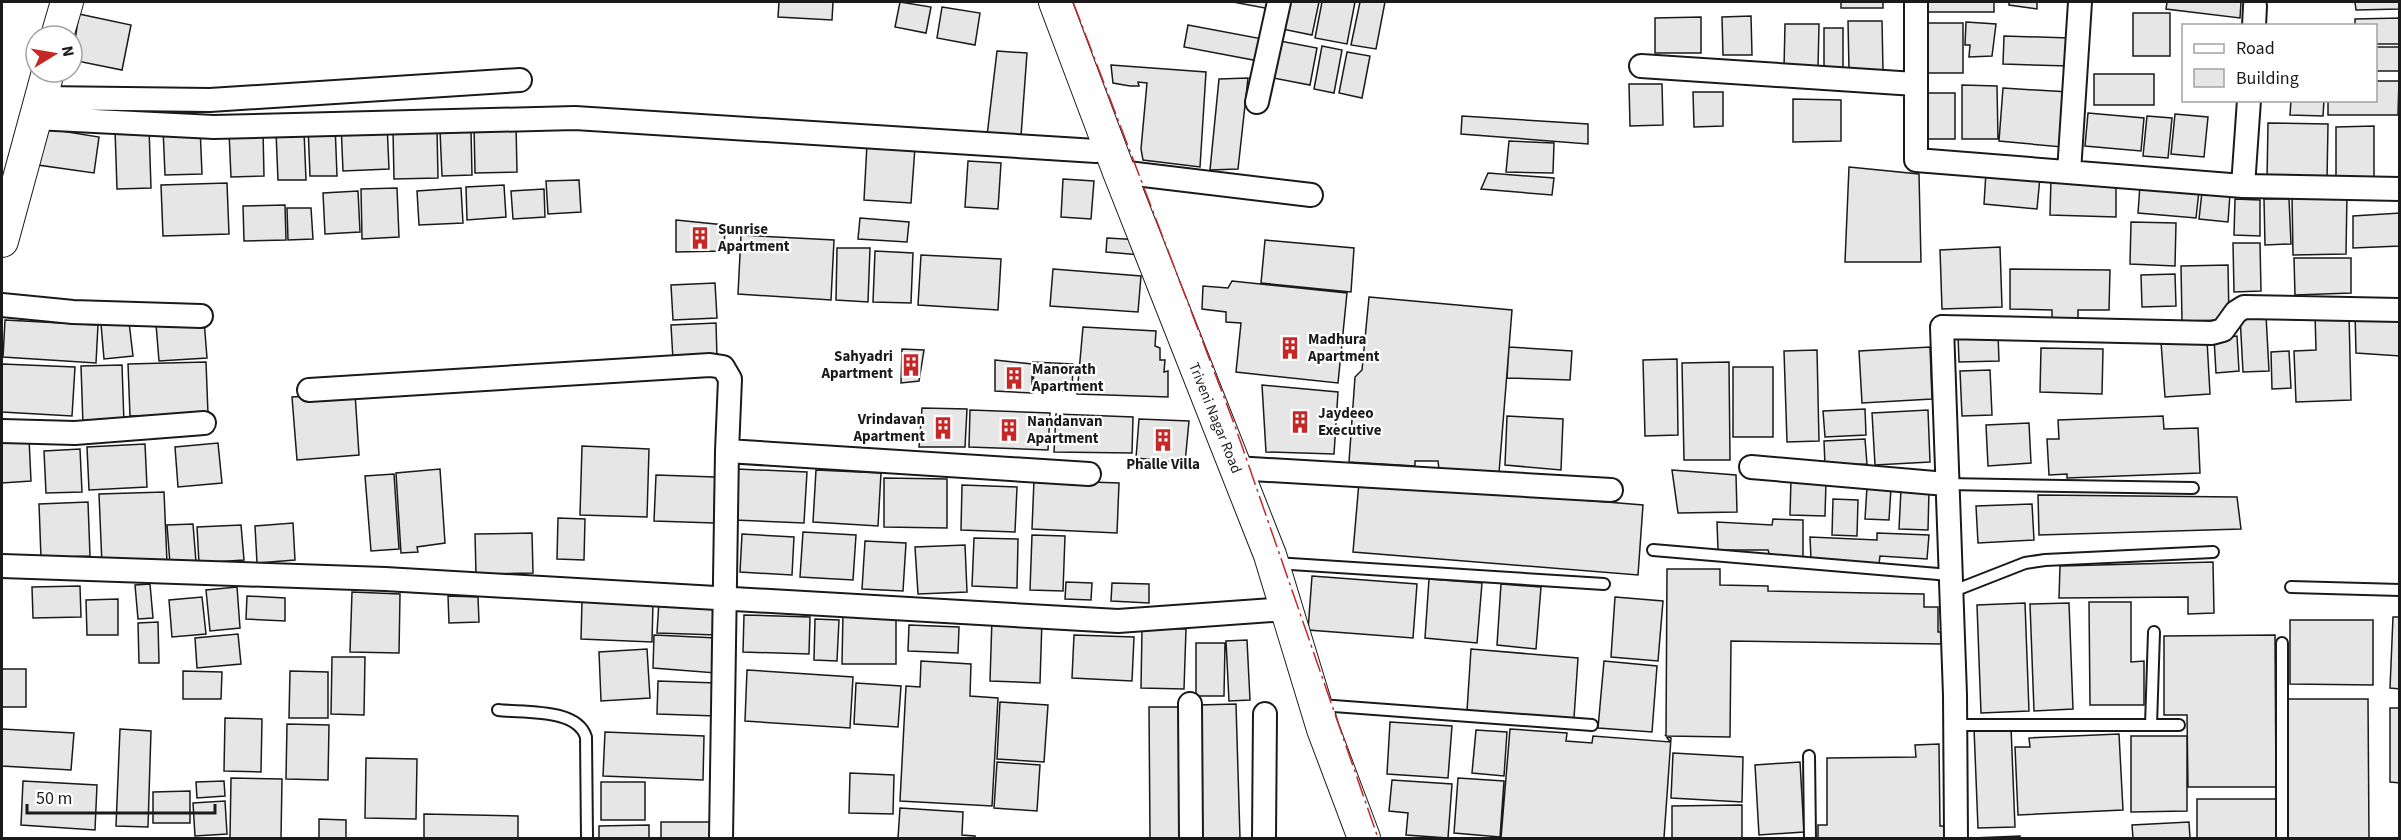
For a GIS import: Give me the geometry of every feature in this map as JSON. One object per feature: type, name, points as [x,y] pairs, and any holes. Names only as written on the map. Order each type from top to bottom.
[{"type":"street","points":[[61,24],[67,2]]},
{"type":"street","name":"Triveni Nagar Road","points":[[1055,2],[1114,160],[1272,563],[1316,705],[1364,838]]},
{"type":"street","points":[[1257,102],[1279,2]]},
{"type":"street","points":[[1916,2],[1916,160],[2243,186],[2400,189]]},
{"type":"street","points":[[2068,172],[2080,2]]},
{"type":"street","points":[[1641,66],[1916,84]]},
{"type":"street","points":[[41,96],[210,100],[520,80]]},
{"type":"street","points":[[41,96],[214,127],[575,118],[1096,151],[1114,160],[1311,195]]},
{"type":"street","points":[[2,241],[41,96]]},
{"type":"street","points":[[2243,186],[2249,102]]},
{"type":"street","points":[[2,305],[73,312],[201,316]]},
{"type":"street","points":[[1956,838],[1955,725],[1942,327],[2212,333],[2223,330],[2236,312],[2244,307],[2400,310]]},
{"type":"street","points":[[309,390],[710,365],[723,368],[730,378],[721,838]]},
{"type":"street","points":[[2,431],[75,433],[204,423]]},
{"type":"street","points":[[727,451],[1089,474]]},
{"type":"street","points":[[1751,467],[1946,484]]},
{"type":"street","points":[[1235,468],[1611,490]]},
{"type":"street","points":[[2,566],[385,579],[1118,621],[1286,609]]},
{"type":"street","points":[[1190,704],[1191,838]]},
{"type":"street","points":[[1264,838],[1265,714]]},
{"type":"lane","points":[[1946,484],[2193,488]]},
{"type":"lane","points":[[1653,550],[1950,584],[2045,560],[2213,552]]},
{"type":"lane","points":[[1272,563],[1604,584]]},
{"type":"lane","points":[[2290,587],[2400,590]]},
{"type":"lane","points":[[2151,725],[2154,632]]},
{"type":"lane","points":[[2282,643],[2282,838]]},
{"type":"lane","points":[[1316,705],[1592,725]]},
{"type":"lane","points":[[498,710],[570,717],[583,726],[586,737],[586,838]]},
{"type":"lane","points":[[1955,725],[2180,725]]},
{"type":"lane","points":[[1809,756],[1810,838]]},
{"type":"building","points":[[779,2],[833,2],[832,20],[778,17]]},
{"type":"building","points":[[900,2],[931,7],[926,33],[895,27]]},
{"type":"building","points":[[1233,2],[1272,2],[1270,9]]},
{"type":"building","points":[[1287,2],[1319,2],[1312,35],[1282,29]]},
{"type":"building","points":[[1322,2],[1355,2],[1347,44],[1315,38]]},
{"type":"building","points":[[1360,2],[1385,2],[1376,49],[1351,45]]},
{"type":"building","points":[[1841,2],[1883,2],[1883,8],[1841,8]]},
{"type":"building","points":[[1928,2],[1994,2],[1994,12],[1928,12]]},
{"type":"building","points":[[2009,2],[2037,2],[2037,9],[2009,5]]},
{"type":"building","points":[[2167,2],[2241,2],[2240,18],[2166,9]]},
{"type":"building","points":[[2355,2],[2400,2],[2400,9],[2356,10]]},
{"type":"building","points":[[942,7],[980,13],[975,45],[937,38]]},
{"type":"building","points":[[2133,13],[2170,13],[2170,56],[2133,56]]},
{"type":"building","points":[[79,14],[131,25],[122,70],[84,62],[84,24],[77,24]]},
{"type":"building","points":[[1751,16],[1752,55],[1723,55],[1722,17]]},
{"type":"building","points":[[1701,17],[1701,53],[1655,53],[1655,18]]},
{"type":"building","points":[[2400,18],[2400,44],[2377,44],[2377,24],[2355,24],[2355,19]]},
{"type":"building","points":[[1848,21],[1882,21],[1883,70],[1849,70]]},
{"type":"building","points":[[1966,22],[1996,24],[1992,56],[1969,57],[1970,45],[1965,45]]},
{"type":"building","points":[[1927,23],[1963,23],[1963,73],[1927,73]]},
{"type":"building","points":[[1785,24],[1819,24],[1818,69],[1784,68]]},
{"type":"building","points":[[1188,25],[1268,40],[1264,62],[1184,47]]},
{"type":"building","points":[[1824,28],[1843,28],[1843,74],[1824,74]]},
{"type":"building","points":[[2004,36],[2070,38],[2069,66],[2003,64]]},
{"type":"building","points":[[1280,41],[1317,48],[1310,85],[1273,78]]},
{"type":"building","points":[[1322,46],[1342,50],[1334,93],[1314,89]]},
{"type":"building","points":[[2377,47],[2400,47],[2400,71],[2377,71]]},
{"type":"building","points":[[997,51],[1027,53],[1021,136],[987,136]]},
{"type":"building","points":[[1347,52],[1370,56],[1362,98],[1339,93]]},
{"type":"building","points":[[1111,65],[1206,72],[1200,167],[1143,160],[1141,149],[1147,83],[1138,82],[1139,86],[1130,86],[1113,83]]},
{"type":"building","points":[[2094,74],[2154,74],[2154,105],[2094,105]]},
{"type":"building","points":[[1248,78],[1238,169],[1210,170],[1219,79]]},
{"type":"building","points":[[2377,81],[2399,81],[2398,115],[2328,115],[2328,102],[2377,102]]},
{"type":"building","points":[[1629,84],[1662,84],[1663,125],[1630,126]]},
{"type":"building","points":[[1962,85],[1997,86],[1998,139],[1962,139]]},
{"type":"building","points":[[2003,88],[2069,92],[2062,147],[1999,141]]},
{"type":"building","points":[[1693,92],[1723,92],[1723,126],[1694,127]]},
{"type":"building","points":[[1923,93],[1955,93],[1955,139],[1923,139]]},
{"type":"building","points":[[1793,99],[1841,100],[1841,141],[1793,142]]},
{"type":"building","points":[[2291,102],[2324,102],[2323,116],[2290,115]]},
{"type":"building","points":[[2088,113],[2144,118],[2141,151],[2085,146]]},
{"type":"building","points":[[2175,114],[2208,117],[2204,157],[2171,154]]},
{"type":"building","points":[[1462,116],[1588,124],[1588,144],[1461,134]]},
{"type":"building","points":[[2147,116],[2172,118],[2168,158],[2143,156]]},
{"type":"building","points":[[387,123],[389,169],[343,171],[341,124]]},
{"type":"building","points":[[2268,123],[2328,124],[2327,181],[2267,180]]},
{"type":"building","points":[[335,124],[337,176],[310,176],[308,125]]},
{"type":"building","points":[[516,124],[517,172],[475,173],[474,125]]},
{"type":"building","points":[[2374,126],[2374,180],[2336,179],[2336,127]]},
{"type":"building","points":[[149,127],[151,188],[117,189],[115,129]]},
{"type":"building","points":[[200,127],[202,174],[165,175],[163,128]]},
{"type":"building","points":[[43,128],[99,137],[94,173],[38,165]]},
{"type":"building","points":[[437,129],[438,178],[394,179],[393,130]]},
{"type":"building","points":[[471,130],[472,175],[442,176],[440,131]]},
{"type":"building","points":[[263,131],[264,176],[231,177],[229,132]]},
{"type":"building","points":[[304,131],[306,180],[278,180],[276,132]]},
{"type":"building","points":[[1509,141],[1554,143],[1553,173],[1506,172]]},
{"type":"building","points":[[867,144],[915,147],[911,203],[864,200]]},
{"type":"building","points":[[968,161],[1001,163],[998,209],[965,207]]},
{"type":"building","points":[[1849,167],[1919,174],[1921,262],[1845,262]]},
{"type":"building","points":[[1986,172],[2040,177],[2037,209],[1984,204]]},
{"type":"building","points":[[1488,173],[1554,178],[1552,195],[1481,189]]},
{"type":"building","points":[[2051,178],[2116,179],[2116,217],[2050,215]]},
{"type":"building","points":[[1063,179],[1094,181],[1091,219],[1061,217]]},
{"type":"building","points":[[579,180],[581,212],[548,214],[546,181]]},
{"type":"building","points":[[227,183],[229,234],[163,236],[161,185]]},
{"type":"building","points":[[504,185],[506,217],[467,220],[466,187]]},
{"type":"building","points":[[2140,185],[2199,191],[2196,218],[2138,213]]},
{"type":"building","points":[[397,188],[399,237],[362,239],[361,189]]},
{"type":"building","points":[[461,188],[463,223],[419,225],[417,191]]},
{"type":"building","points":[[544,189],[545,217],[513,219],[511,191]]},
{"type":"building","points":[[358,191],[360,232],[325,234],[323,193]]},
{"type":"building","points":[[2202,192],[2230,194],[2228,222],[2199,219]]},
{"type":"building","points":[[2347,193],[2346,254],[2293,255],[2292,196]]},
{"type":"building","points":[[2235,199],[2260,200],[2260,236],[2234,235]]},
{"type":"building","points":[[2264,199],[2289,199],[2291,244],[2265,245]]},
{"type":"building","points":[[285,205],[286,240],[244,241],[243,206]]},
{"type":"building","points":[[287,208],[311,208],[313,239],[288,240]]},
{"type":"building","points":[[2400,213],[2400,246],[2353,248],[2353,216]]},
{"type":"building","points":[[860,218],[909,222],[907,242],[858,239]]},
{"type":"building","name":"Sunrise Apartment","points":[[676,220],[725,225],[724,251],[676,252]]},
{"type":"building","points":[[2131,222],[2176,223],[2175,266],[2130,264]]},
{"type":"building","points":[[741,235],[834,240],[831,300],[738,294]]},
{"type":"building","points":[[1107,238],[1142,240],[1141,255],[1106,252]]},
{"type":"building","points":[[1265,240],[1354,248],[1351,292],[1261,283]]},
{"type":"building","points":[[2233,243],[2260,243],[2261,291],[2234,292]]},
{"type":"building","points":[[2000,247],[2002,307],[1942,309],[1940,250]]},
{"type":"building","points":[[837,248],[870,248],[868,302],[836,300]]},
{"type":"building","points":[[875,251],[913,253],[911,303],[873,302]]},
{"type":"building","points":[[921,255],[1001,259],[998,310],[918,305]]},
{"type":"building","points":[[2294,258],[2351,258],[2351,293],[2295,295]]},
{"type":"building","points":[[2228,265],[2229,320],[2182,321],[2181,266]]},
{"type":"building","points":[[1053,269],[1141,276],[1138,312],[1050,306]]},
{"type":"building","points":[[2010,269],[2110,270],[2109,310],[2078,310],[2078,320],[2052,320],[2052,310],[2010,309]]},
{"type":"building","points":[[2175,274],[2176,306],[2142,307],[2141,275]]},
{"type":"building","name":"Madhura Apartment","points":[[1232,281],[1347,293],[1338,383],[1236,372],[1241,323],[1226,322],[1226,312],[1202,309],[1203,286],[1228,288]]},
{"type":"building","points":[[715,283],[717,318],[673,320],[671,285]]},
{"type":"building","points":[[1369,297],[1512,310],[1499,473],[1439,469],[1438,461],[1415,461],[1415,466],[1349,462],[1355,377],[1362,370]]},
{"type":"building","points":[[2355,312],[2400,313],[2400,356],[2356,353]]},
{"type":"building","points":[[2315,313],[2349,313],[2351,400],[2296,402],[2294,351],[2316,350]]},
{"type":"building","points":[[2266,315],[2269,371],[2243,372],[2240,316]]},
{"type":"building","points":[[5,320],[98,325],[96,363],[3,357]]},
{"type":"building","points":[[204,320],[207,358],[159,361],[156,324]]},
{"type":"building","points":[[129,322],[133,356],[104,359],[101,324]]},
{"type":"building","points":[[716,323],[717,358],[673,360],[671,325]]},
{"type":"building","points":[[1083,327],[1156,331],[1155,346],[1160,348],[1160,360],[1165,360],[1164,372],[1168,371],[1168,397],[1077,394]]},
{"type":"building","points":[[1998,334],[1999,361],[1959,362],[1958,335]]},
{"type":"building","points":[[2237,336],[2239,371],[2216,373],[2214,338]]},
{"type":"building","points":[[2207,340],[2210,394],[2165,397],[2161,342]]},
{"type":"building","points":[[1509,347],[1572,351],[1570,380],[1507,378]]},
{"type":"building","points":[[1930,347],[1932,399],[1862,403],[1859,351]]},
{"type":"building","points":[[2041,348],[2103,349],[2102,394],[2040,392]]},
{"type":"building","name":"Sahyadri Apartment","points":[[902,349],[924,350],[919,381],[901,383]]},
{"type":"building","points":[[1817,350],[1819,441],[1787,442],[1784,351]]},
{"type":"building","points":[[2289,351],[2291,388],[2272,389],[2271,352]]},
{"type":"building","points":[[1677,359],[1678,435],[1645,436],[1643,360]]},
{"type":"building","name":"Manorath Apartment","points":[[995,360],[1032,364],[1032,393],[995,391]]},
{"type":"building","points":[[206,362],[208,414],[130,416],[128,364]]},
{"type":"building","points":[[1033,362],[1073,364],[1072,391],[1034,391]]},
{"type":"building","points":[[1729,362],[1730,460],[1684,460],[1682,363]]},
{"type":"building","points":[[2,364],[75,367],[72,416],[2,412]]},
{"type":"building","points":[[122,365],[124,423],[83,425],[81,366]]},
{"type":"building","points":[[1733,367],[1773,367],[1773,437],[1733,437]]},
{"type":"building","points":[[1990,370],[1992,415],[1962,416],[1960,371]]},
{"type":"building","name":"Jaydeeo Executive","points":[[1262,385],[1338,392],[1334,454],[1266,452]]},
{"type":"building","points":[[355,393],[359,455],[297,460],[292,397]]},
{"type":"building","name":"Vrindavan Apartment","points":[[922,408],[967,409],[965,447],[919,447]]},
{"type":"building","points":[[1865,409],[1866,435],[1825,437],[1823,411]]},
{"type":"building","name":"Nandanvan Apartment","points":[[970,410],[1050,413],[1048,450],[969,447]]},
{"type":"building","points":[[1928,410],[1930,462],[1875,465],[1872,413]]},
{"type":"building","points":[[1056,414],[1133,417],[1132,453],[1054,452]]},
{"type":"building","points":[[1507,416],[1563,419],[1561,470],[1505,465]]},
{"type":"building","points":[[2163,416],[2164,429],[2198,428],[2200,473],[2067,478],[2067,474],[2049,475],[2047,439],[2059,439],[2058,420]]},
{"type":"building","name":"Phalle Villa","points":[[1139,419],[1189,421],[1185,463],[1136,458]]},
{"type":"building","points":[[2029,423],[2031,463],[1988,466],[1986,425]]},
{"type":"building","points":[[2,438],[29,438],[31,481],[2,483]]},
{"type":"building","points":[[1865,439],[1867,464],[1825,466],[1824,441]]},
{"type":"building","points":[[218,443],[222,483],[178,487],[175,447]]},
{"type":"building","points":[[145,444],[147,487],[89,490],[87,447]]},
{"type":"building","points":[[582,446],[649,449],[647,517],[580,515]]},
{"type":"building","points":[[80,449],[82,492],[46,493],[44,451]]},
{"type":"building","points":[[440,469],[445,543],[417,547],[418,552],[401,553],[396,473]]},
{"type":"building","points":[[736,469],[807,472],[804,523],[734,520]]},
{"type":"building","points":[[816,470],[881,473],[878,526],[813,522]]},
{"type":"building","points":[[1672,470],[1736,475],[1737,512],[1678,513]]},
{"type":"building","points":[[394,474],[399,549],[371,551],[365,476]]},
{"type":"building","points":[[656,475],[715,477],[714,523],[654,521]]},
{"type":"building","points":[[884,478],[947,479],[947,528],[884,527]]},
{"type":"building","points":[[1791,479],[1826,481],[1825,516],[1790,515]]},
{"type":"building","points":[[1034,480],[1119,483],[1117,533],[1032,529]]},
{"type":"building","points":[[1359,482],[1643,505],[1638,575],[1353,552]]},
{"type":"building","points":[[962,485],[1017,487],[1015,532],[961,530]]},
{"type":"building","points":[[1867,487],[1891,488],[1889,520],[1865,519]]},
{"type":"building","points":[[1901,489],[1929,490],[1928,530],[1899,529]]},
{"type":"building","points":[[164,492],[167,562],[102,565],[99,494]]},
{"type":"building","points":[[2038,495],[2237,497],[2241,529],[2039,535]]},
{"type":"building","points":[[1833,499],[1858,500],[1857,536],[1832,535]]},
{"type":"building","points":[[88,502],[90,556],[41,558],[39,504]]},
{"type":"building","points":[[2032,504],[2034,540],[1978,543],[1976,506]]},
{"type":"building","points":[[558,518],[585,519],[584,560],[557,559]]},
{"type":"building","points":[[1773,519],[1803,520],[1803,557],[1770,556],[1768,550],[1718,550],[1717,522],[1772,525]]},
{"type":"building","points":[[293,523],[295,560],[257,563],[255,526]]},
{"type":"building","points":[[193,524],[196,562],[170,564],[167,525]]},
{"type":"building","points":[[241,525],[244,560],[199,563],[197,527]]},
{"type":"building","points":[[803,532],[856,535],[853,580],[800,577]]},
{"type":"building","points":[[532,533],[533,573],[476,574],[475,534]]},
{"type":"building","points":[[1877,533],[1929,535],[1927,559],[1880,556],[1879,564],[1811,559],[1810,537],[1877,540]]},
{"type":"building","points":[[742,534],[794,537],[792,575],[740,572]]},
{"type":"building","points":[[1032,535],[1065,536],[1063,591],[1030,590]]},
{"type":"building","points":[[974,538],[1018,539],[1017,588],[972,586]]},
{"type":"building","points":[[865,541],[906,543],[903,591],[862,589]]},
{"type":"building","points":[[965,545],[967,592],[918,594],[915,547]]},
{"type":"building","points":[[2213,562],[2214,613],[2188,614],[2188,597],[2059,598],[2060,566]]},
{"type":"building","points":[[1667,569],[1720,569],[1720,585],[1768,586],[1768,591],[1924,594],[1924,607],[1938,607],[1938,632],[1944,632],[1943,644],[1731,641],[1730,737],[1666,736]]},
{"type":"building","points":[[1312,576],[1417,584],[1413,638],[1308,630]]},
{"type":"building","points":[[1429,579],[1482,583],[1477,643],[1425,638]]},
{"type":"building","points":[[1066,582],[1092,583],[1091,600],[1065,599]]},
{"type":"building","points":[[1112,583],[1149,584],[1149,603],[1111,601]]},
{"type":"building","points":[[150,584],[153,618],[138,619],[135,585]]},
{"type":"building","points":[[1501,584],[1541,587],[1536,649],[1497,645]]},
{"type":"building","points":[[80,586],[81,617],[33,618],[32,587]]},
{"type":"building","points":[[237,587],[240,628],[210,631],[206,590]]},
{"type":"building","points":[[352,592],[400,594],[399,653],[350,652]]},
{"type":"building","points":[[247,596],[285,598],[285,621],[246,619]]},
{"type":"building","points":[[448,596],[478,597],[479,622],[449,623]]},
{"type":"building","points":[[202,597],[206,634],[172,637],[169,600]]},
{"type":"building","points":[[1615,597],[1663,601],[1658,661],[1611,657]]},
{"type":"building","points":[[118,599],[118,635],[87,635],[86,600]]},
{"type":"building","points":[[582,600],[653,602],[652,642],[581,639]]},
{"type":"building","points":[[659,601],[718,603],[717,635],[657,633]]},
{"type":"building","points":[[2089,602],[2131,602],[2131,662],[2144,661],[2144,705],[2090,705]]},
{"type":"building","points":[[2025,603],[2029,711],[1981,713],[1977,605]]},
{"type":"building","points":[[2069,603],[2073,709],[2034,711],[2030,604]]},
{"type":"building","points":[[843,612],[896,612],[896,664],[842,664]]},
{"type":"building","points":[[744,615],[810,617],[809,654],[743,652]]},
{"type":"building","points":[[2393,617],[2400,617],[2400,689],[2390,688]]},
{"type":"building","points":[[992,618],[1042,619],[1040,683],[990,681]]},
{"type":"building","points":[[815,619],[839,620],[837,661],[814,660]]},
{"type":"building","points":[[2290,620],[2373,620],[2373,685],[2290,684]]},
{"type":"building","points":[[158,622],[159,663],[139,663],[138,623]]},
{"type":"building","points":[[909,625],[959,627],[958,653],[908,651]]},
{"type":"building","points":[[1142,628],[1186,629],[1184,689],[1141,688]]},
{"type":"building","points":[[238,634],[241,664],[197,668],[195,638]]},
{"type":"building","points":[[654,635],[717,638],[716,673],[653,668]]},
{"type":"building","points":[[1074,635],[1134,637],[1132,681],[1072,678]]},
{"type":"building","points":[[2275,635],[2276,787],[2188,787],[2187,715],[2164,715],[2164,636]]},
{"type":"building","points":[[1247,640],[1250,700],[1229,701],[1226,641]]},
{"type":"building","points":[[1196,643],[1225,643],[1224,696],[1196,696]]},
{"type":"building","points":[[647,649],[650,698],[601,701],[599,652]]},
{"type":"building","points":[[1471,649],[1578,658],[1574,718],[1467,711]]},
{"type":"building","points":[[332,657],[365,657],[364,715],[331,714]]},
{"type":"building","points":[[921,661],[971,664],[970,696],[998,698],[992,806],[900,801],[906,686],[920,687]]},
{"type":"building","points":[[1604,661],[1657,666],[1652,732],[1598,728]]},
{"type":"building","points":[[2,669],[26,669],[26,707],[2,707]]},
{"type":"building","points":[[747,670],[853,677],[850,728],[745,721]]},
{"type":"building","points":[[183,671],[222,672],[221,699],[183,699]]},
{"type":"building","points":[[290,671],[328,672],[328,718],[289,718]]},
{"type":"building","points":[[658,681],[717,683],[716,716],[657,714]]},
{"type":"building","points":[[856,683],[901,686],[898,727],[854,724]]},
{"type":"building","points":[[2284,699],[2368,699],[2369,838],[2285,838]]},
{"type":"building","points":[[1000,702],[1048,705],[1044,762],[997,759]]},
{"type":"building","points":[[1236,704],[1240,838],[1202,838],[1198,705]]},
{"type":"building","points":[[1149,707],[1183,707],[1183,838],[1150,838]]},
{"type":"building","points":[[2390,708],[2400,708],[2400,783],[2390,782]]},
{"type":"building","points":[[225,718],[262,719],[261,772],[224,771]]},
{"type":"building","points":[[1390,722],[1452,726],[1448,778],[1387,774]]},
{"type":"building","points":[[287,724],[329,725],[328,780],[286,779]]},
{"type":"building","points":[[2011,727],[2015,827],[1978,828],[1974,728]]},
{"type":"building","points":[[2,729],[74,733],[71,770],[2,766]]},
{"type":"building","points":[[120,729],[151,731],[148,827],[116,826]]},
{"type":"building","points":[[1510,729],[1567,733],[1566,741],[1592,743],[1593,736],[1670,742],[1666,736],[1671,738],[1664,838],[1501,838]]},
{"type":"building","points":[[1476,730],[1507,732],[1504,776],[1472,773]]},
{"type":"building","points":[[605,732],[704,736],[703,780],[603,776]]},
{"type":"building","points":[[2119,734],[2123,810],[2018,815],[2015,747],[2030,747],[2029,738]]},
{"type":"building","points":[[2131,736],[2187,736],[2187,811],[2131,812]]},
{"type":"building","points":[[1939,744],[1940,826],[1951,826],[1951,838],[1818,838],[1818,825],[1827,825],[1827,758],[1916,757],[1915,745]]},
{"type":"building","points":[[1673,753],[1743,757],[1742,802],[1671,798]]},
{"type":"building","points":[[366,758],[417,759],[416,819],[365,818]]},
{"type":"building","points":[[997,762],[1040,765],[1037,811],[994,808]]},
{"type":"building","points":[[1800,762],[1804,832],[1759,835],[1755,765]]},
{"type":"building","points":[[850,773],[894,775],[893,814],[849,813]]},
{"type":"building","points":[[231,778],[282,779],[281,838],[230,838]]},
{"type":"building","points":[[1458,778],[1504,781],[1500,837],[1454,833]]},
{"type":"building","points":[[1392,780],[1452,784],[1448,838],[1406,835],[1408,813],[1389,811]]},
{"type":"building","points":[[23,781],[97,785],[95,830],[21,825]]},
{"type":"building","points":[[224,781],[225,796],[197,798],[196,782]]},
{"type":"building","points":[[601,782],[645,782],[645,820],[601,820]]},
{"type":"building","points":[[190,791],[190,823],[153,823],[153,792]]},
{"type":"building","points":[[2197,799],[2277,799],[2277,838],[2197,838]]},
{"type":"building","points":[[225,801],[227,834],[195,836],[193,803]]},
{"type":"building","points":[[1742,805],[1742,838],[1672,838],[1672,806]]},
{"type":"building","points":[[900,808],[963,812],[962,835],[975,836],[975,838],[898,838]]},
{"type":"building","points":[[424,814],[518,816],[518,838],[424,838]]},
{"type":"building","points":[[319,819],[346,820],[346,838],[319,838]]},
{"type":"building","points":[[661,822],[716,822],[716,838],[661,838]]},
{"type":"building","points":[[2189,822],[2190,838],[2133,838],[2132,825]]},
{"type":"building","points":[[649,825],[649,838],[599,838],[599,826]]},
{"type":"building","points":[[2020,836],[2020,838],[1972,838]]},
{"type":"power","points":[[1073,2],[1235,426],[1378,838]]},
{"type":"place","name":"Sunrise Apartment","points":[[700,238]]},
{"type":"place","name":"Madhura Apartment","points":[[1290,348]]},
{"type":"place","name":"Sahyadri Apartment","points":[[911,365]]},
{"type":"place","name":"Manorath Apartment","points":[[1014,378]]},
{"type":"place","name":"Jaydeeo Executive","points":[[1300,422]]},
{"type":"place","name":"Vrindavan Apartment","points":[[943,428]]},
{"type":"place","name":"Nandanvan Apartment","points":[[1009,430]]},
{"type":"place","name":"Phalle Villa","points":[[1163,440]]}]
